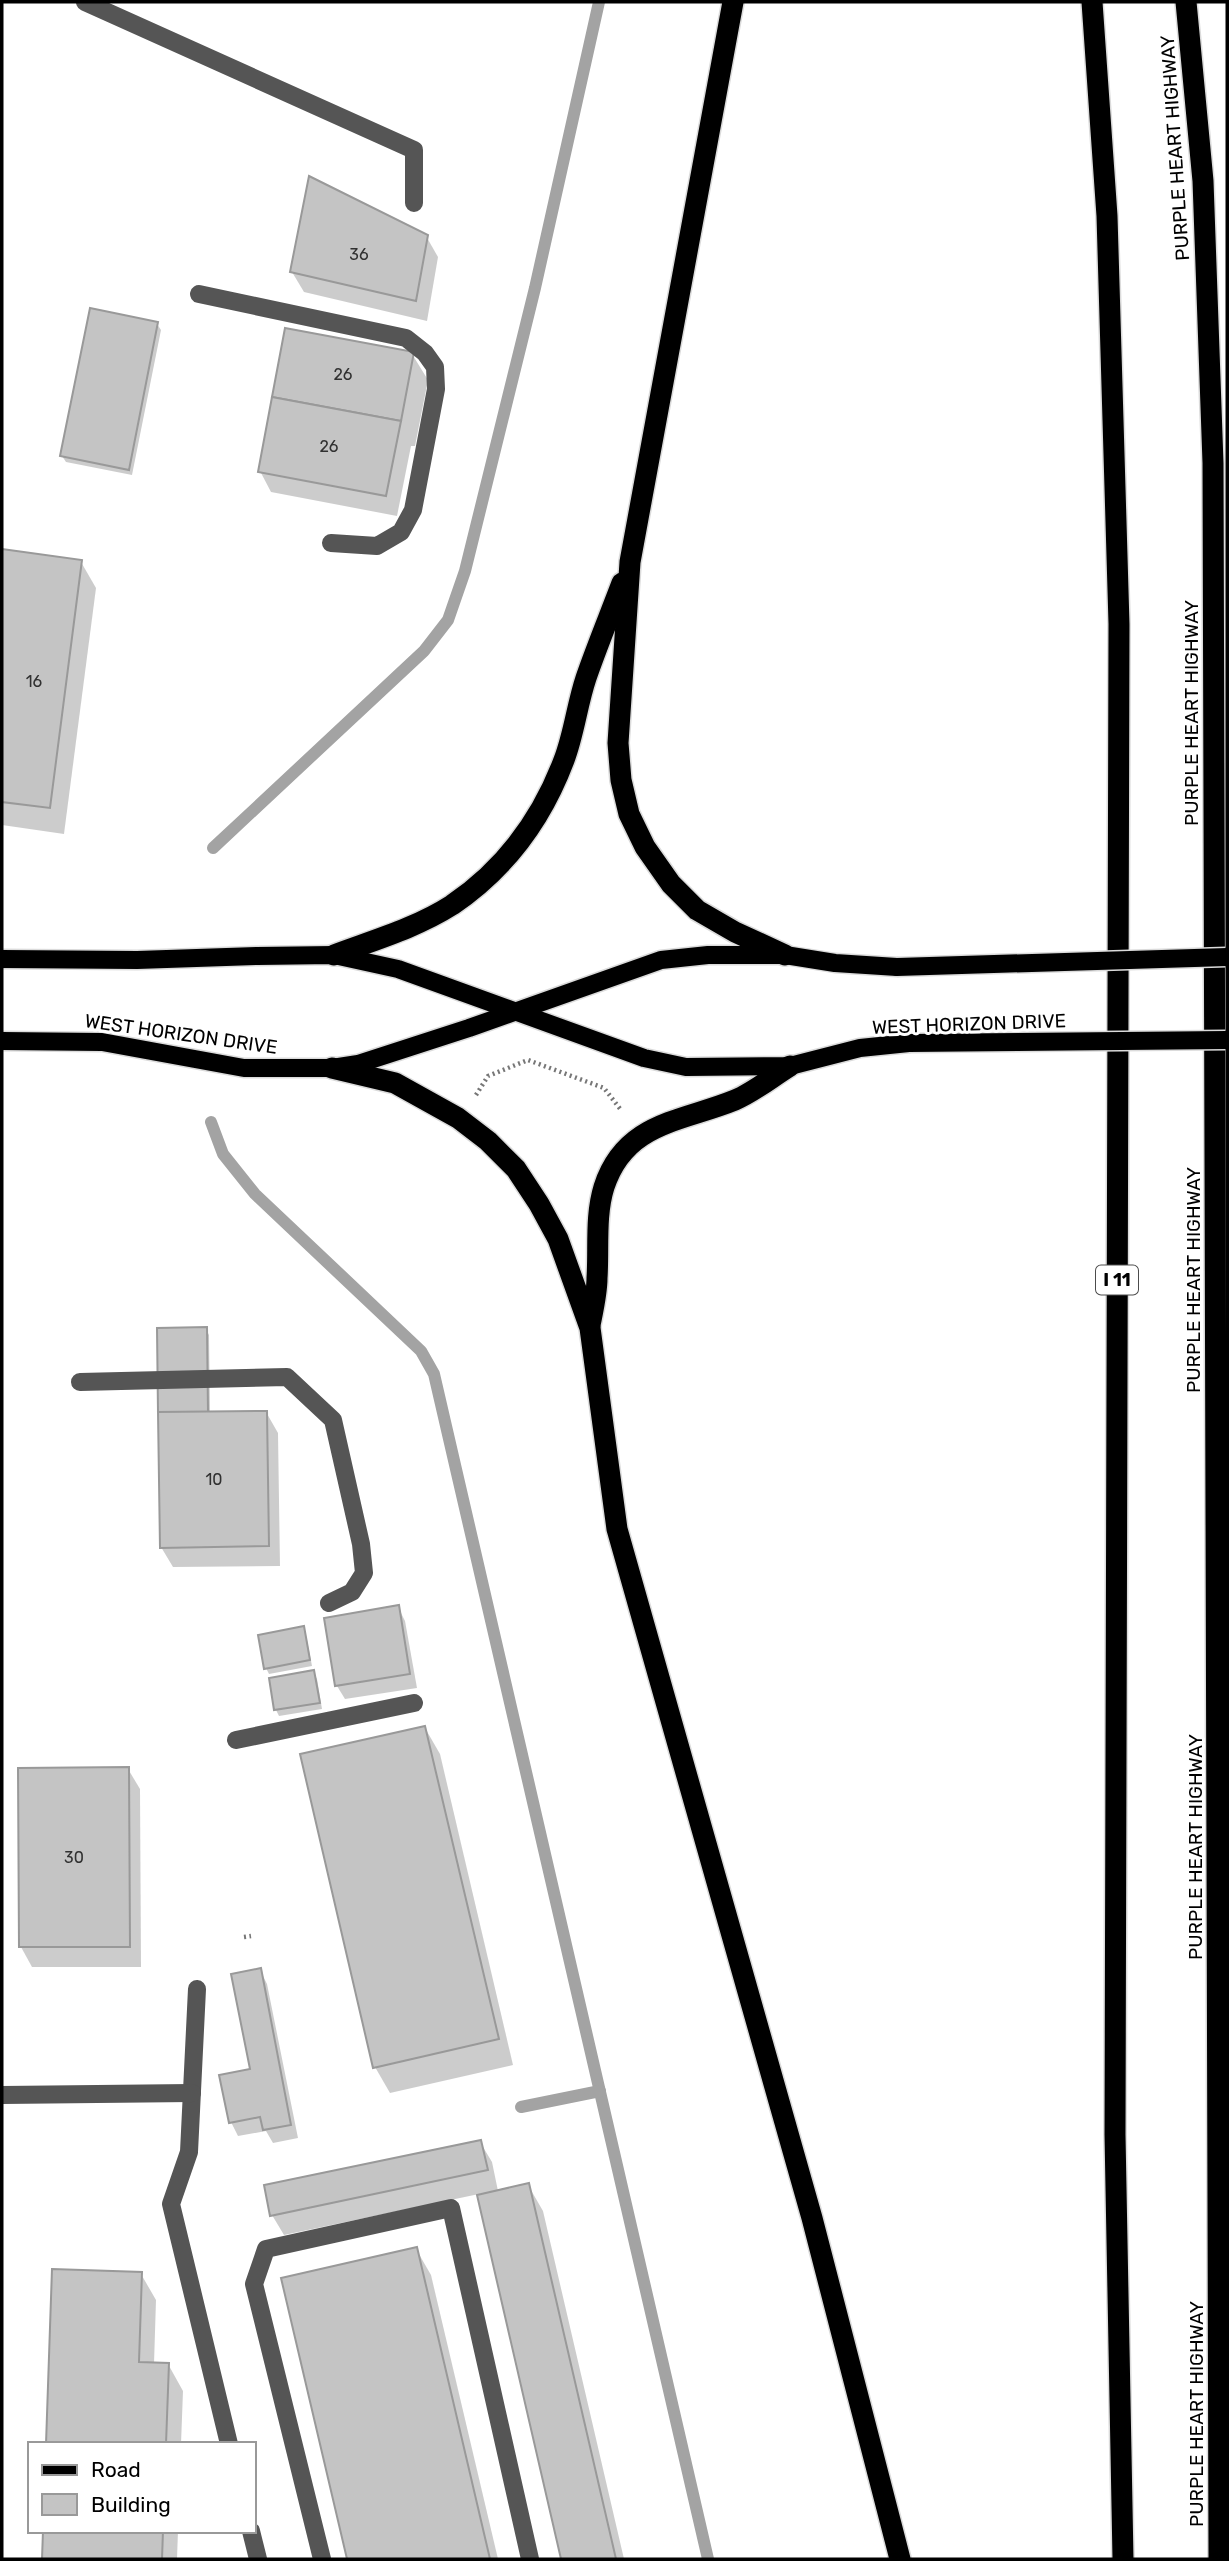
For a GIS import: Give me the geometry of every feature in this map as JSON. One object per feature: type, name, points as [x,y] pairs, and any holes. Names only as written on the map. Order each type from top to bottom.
[{"type":"highway","points":[[733,2],[630,562],[618,743],[621,780],[629,814],[663,873],[697,910],[735,932],[785,955]]},
{"type":"highway","name":"I 11","points":[[1092,2],[1107,216],[1119,624],[1115,2135],[1123,2559]]},
{"type":"highway","name":"PURPLE HEART HIGHWAY","points":[[1186,2],[1203,181],[1213,463],[1219,2559]]},
{"type":"highway","points":[[334,955],[413,926],[451,905],[512,855],[547,799],[564,760],[585,680],[630,562]]},
{"type":"highway","points":[[590,1328],[597,1282],[599,1219],[604,1189],[613,1165],[641,1135],[676,1118],[736,1099],[790,1066]]},
{"type":"highway","points":[[332,1068],[395,1083],[421,1095],[458,1118],[516,1169],[558,1239],[590,1328],[617,1529],[813,2218],[900,2559]]},
{"type":"main road","name":"WEST HORIZON DRIVE","points":[[2,959],[137,960],[334,955],[398,969],[644,1058],[686,1067],[790,1066],[860,1048],[909,1043],[1227,1040]]},
{"type":"main road","name":"WEST HORIZON DRIVE","points":[[2,1041],[102,1042],[244,1068],[332,1068],[358,1064],[661,960],[708,955],[785,955],[835,963],[897,967],[1227,957]]},
{"type":"lane","points":[[85,2],[414,150],[414,204]]},
{"type":"lane","points":[[198,294],[406,338],[425,353],[435,367],[436,389],[413,510],[401,532],[377,547],[331,544]]},
{"type":"lane","points":[[79,1382],[287,1377],[333,1420],[361,1544],[364,1573],[352,1592],[329,1604]]},
{"type":"lane","points":[[236,1740],[414,1703]]},
{"type":"lane","points":[[197,1989],[189,2152],[171,2204],[229,2442]]},
{"type":"lane","points":[[2,2095],[192,2093]]},
{"type":"lane","points":[[322,2559],[254,2284],[267,2249],[452,2208],[530,2559]]},
{"type":"lane","points":[[252,2533],[258,2559]]},
{"type":"path","points":[[473,1100],[488,1076],[528,1060],[604,1088],[621,1110]]},
{"type":"path","points":[[244,1937],[251,1936]]},
{"type":"building","points":[[309,176],[428,235],[416,301],[290,272]]},
{"type":"building","points":[[90,308],[158,322],[129,470],[60,456]]},
{"type":"building","points":[[285,328],[414,352],[401,421],[272,397]]},
{"type":"building","points":[[272,397],[401,421],[386,496],[258,472]]},
{"type":"building","points":[[2,549],[82,560],[50,808],[2,802]]},
{"type":"building","points":[[207,1327],[208,1412],[158,1412],[157,1328]]},
{"type":"building","points":[[267,1411],[269,1546],[160,1548],[158,1412]]},
{"type":"building","points":[[399,1605],[410,1674],[335,1686],[324,1618]]},
{"type":"building","points":[[304,1626],[310,1660],[264,1669],[258,1635]]},
{"type":"building","points":[[314,1670],[320,1703],[274,1710],[269,1678]]},
{"type":"building","points":[[425,1726],[499,2039],[373,2068],[300,1754]]},
{"type":"building","points":[[129,1767],[130,1947],[19,1947],[18,1768]]},
{"type":"building","points":[[261,1968],[291,2125],[263,2130],[260,2117],[229,2123],[219,2075],[250,2069],[231,1974]]},
{"type":"building","points":[[481,2140],[488,2170],[270,2216],[264,2185]]},
{"type":"building","points":[[529,2183],[616,2559],[561,2559],[477,2195]]},
{"type":"building","points":[[417,2247],[490,2559],[347,2559],[281,2278]]},
{"type":"building","points":[[52,2269],[142,2272],[139,2362],[169,2363],[166,2442],[46,2442]]},
{"type":"building","points":[[43,2533],[163,2533],[162,2559],[42,2559]]},
{"type":"waterway","points":[[213,848],[424,651],[448,620],[465,571],[535,288],[599,2]]},
{"type":"waterway","points":[[211,1122],[223,1154],[255,1194],[421,1351],[434,1374],[708,2559]]},
{"type":"waterway","points":[[521,2107],[600,2091]]}]
